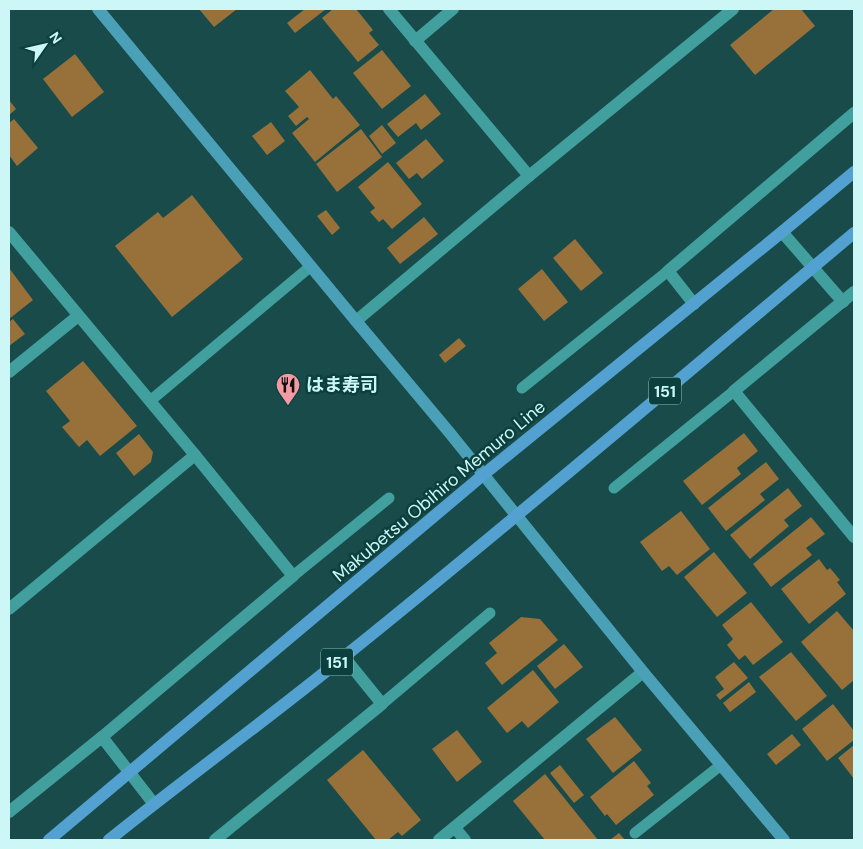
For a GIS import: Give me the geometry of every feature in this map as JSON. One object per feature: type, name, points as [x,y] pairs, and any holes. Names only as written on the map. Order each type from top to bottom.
[{"type":"main road","name":"Makubetsu Obihiro Memuro Line","points":[[49,840],[483,475],[854,172]]},
{"type":"main road","name":"151","points":[[109,840],[344,657],[517,516],[854,234]]},
{"type":"street","points":[[98,9],[517,516],[643,672],[784,840]]},
{"type":"street","points":[[389,9],[529,176]]},
{"type":"street","points":[[415,41],[453,9]]},
{"type":"street","points":[[356,321],[733,9]]},
{"type":"street","points":[[694,304],[668,271],[854,113]]},
{"type":"street","points":[[9,232],[293,576],[102,737],[9,812]]},
{"type":"street","points":[[782,232],[843,302]]},
{"type":"street","points":[[854,292],[734,391],[854,537]]},
{"type":"street","points":[[9,372],[78,316]]},
{"type":"street","points":[[9,608],[195,455]]},
{"type":"street","points":[[215,840],[382,704],[344,657]]},
{"type":"street","points":[[439,840],[643,672]]},
{"type":"street","points":[[102,737],[154,804]]},
{"type":"street","points":[[455,828],[465,840]]},
{"type":"lane","points":[[150,401],[311,266]]},
{"type":"lane","points":[[522,388],[668,271]]},
{"type":"lane","points":[[614,488],[734,391]]},
{"type":"lane","points":[[293,576],[389,498]]},
{"type":"lane","points":[[382,704],[490,613]]},
{"type":"lane","points":[[636,834],[720,764]]},
{"type":"building","points":[[199,9],[237,9],[214,27]]},
{"type":"building","points":[[305,9],[326,9],[295,33],[287,23]]},
{"type":"building","points":[[333,9],[356,9],[373,30],[369,33],[379,45],[358,62],[322,18]]},
{"type":"building","points":[[774,9],[801,9],[815,26],[755,75],[730,45]]},
{"type":"building","points":[[382,50],[411,86],[382,109],[353,73]]},
{"type":"building","points":[[75,54],[104,92],[72,117],[43,79]]},
{"type":"building","points":[[310,70],[333,99],[336,96],[360,125],[315,162],[292,133],[309,119],[307,117],[296,126],[288,116],[299,107],[285,91]]},
{"type":"building","points":[[425,94],[441,114],[421,130],[416,123],[398,137],[387,124]]},
{"type":"building","points":[[9,100],[16,109],[9,115]]},
{"type":"building","points":[[14,119],[38,148],[17,166],[9,155],[9,123]]},
{"type":"building","points":[[271,122],[285,141],[267,155],[252,136]]},
{"type":"building","points":[[382,125],[396,143],[382,154],[369,136]]},
{"type":"building","points":[[361,129],[382,157],[337,192],[316,164]]},
{"type":"building","points":[[426,139],[444,161],[422,179],[417,173],[409,179],[396,163]]},
{"type":"building","points":[[388,162],[422,204],[392,229],[383,219],[379,222],[370,212],[375,208],[358,187]]},
{"type":"building","points":[[192,195],[243,259],[172,317],[115,246],[158,212],[163,218]]},
{"type":"building","points":[[326,210],[340,228],[332,235],[317,216]]},
{"type":"building","points":[[424,217],[438,234],[400,264],[387,248]]},
{"type":"building","points":[[575,239],[603,273],[581,291],[553,258]]},
{"type":"building","points":[[9,268],[33,300],[9,319]]},
{"type":"building","points":[[542,269],[568,302],[544,321],[518,289]]},
{"type":"building","points":[[13,319],[25,334],[9,346],[9,322]]},
{"type":"building","points":[[459,338],[466,346],[445,363],[439,355]]},
{"type":"building","points":[[83,361],[137,426],[100,456],[87,440],[79,447],[62,427],[70,421],[46,391]]},
{"type":"building","points":[[744,433],[758,451],[737,468],[741,474],[702,505],[683,481]]},
{"type":"building","points":[[139,434],[153,452],[151,462],[134,476],[116,453]]},
{"type":"building","points":[[766,462],[779,479],[760,494],[765,500],[726,531],[708,508]]},
{"type":"building","points":[[788,488],[802,506],[784,520],[789,526],[750,559],[730,535]]},
{"type":"building","points":[[681,511],[710,549],[677,575],[669,566],[662,571],[640,542]]},
{"type":"building","points":[[811,517],[825,534],[806,548],[812,555],[771,587],[753,564]]},
{"type":"building","points":[[714,552],[747,593],[717,617],[684,577]]},
{"type":"building","points":[[819,559],[827,570],[830,568],[840,580],[837,582],[846,594],[809,624],[781,589]]},
{"type":"building","points":[[751,602],[783,642],[753,665],[745,655],[739,660],[727,645],[733,639],[722,625]]},
{"type":"building","points":[[837,611],[854,631],[854,680],[842,690],[801,642]]},
{"type":"building","points":[[521,617],[540,619],[558,640],[502,685],[485,663],[497,653],[489,643]]},
{"type":"building","points":[[564,644],[583,667],[555,689],[537,666]]},
{"type":"building","points":[[791,652],[827,696],[796,721],[759,677]]},
{"type":"building","points":[[734,662],[748,678],[720,700],[716,695],[724,689],[715,677]]},
{"type":"building","points":[[533,670],[559,702],[528,728],[522,721],[507,733],[487,708]]},
{"type":"building","points":[[749,682],[756,692],[730,712],[723,703]]},
{"type":"building","points":[[833,704],[854,731],[854,740],[827,761],[802,729]]},
{"type":"building","points":[[615,717],[642,750],[613,773],[586,739]]},
{"type":"building","points":[[457,730],[482,762],[457,782],[432,749]]},
{"type":"building","points":[[792,734],[801,745],[776,765],[767,754]]},
{"type":"building","points":[[854,745],[854,779],[838,758]]},
{"type":"building","points":[[363,750],[421,820],[402,836],[398,832],[388,840],[376,840],[327,780]]},
{"type":"building","points":[[634,761],[651,783],[647,786],[654,795],[616,825],[607,814],[605,816],[590,797]]},
{"type":"building","points":[[560,765],[584,795],[574,803],[550,773]]},
{"type":"building","points":[[545,774],[598,840],[545,840],[513,801]]},
{"type":"building","points":[[619,833],[625,840],[610,840]]},
{"type":"place","name":"はま寿司","points":[[288,406]]}]
